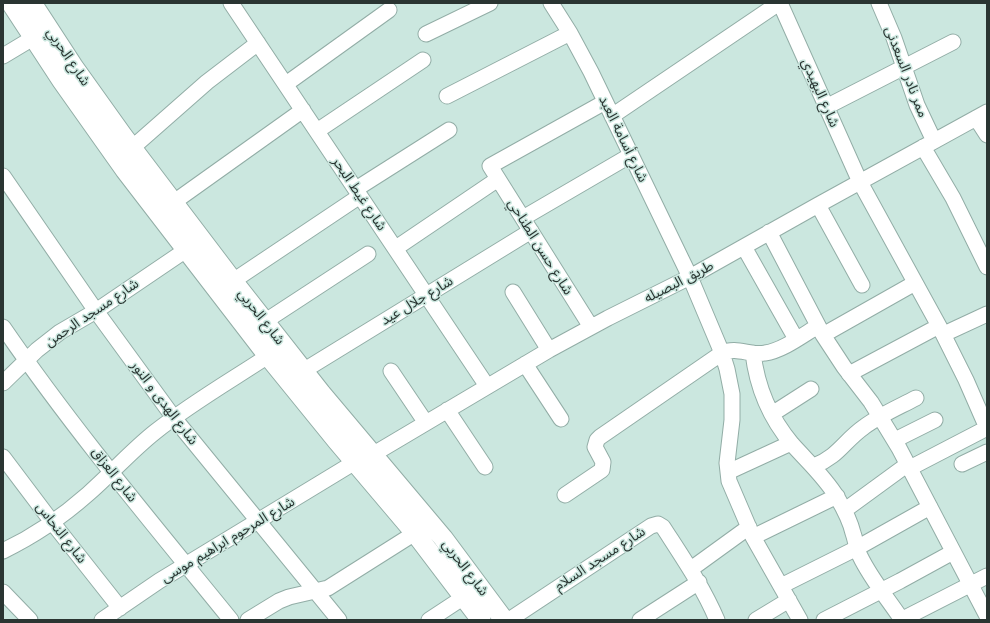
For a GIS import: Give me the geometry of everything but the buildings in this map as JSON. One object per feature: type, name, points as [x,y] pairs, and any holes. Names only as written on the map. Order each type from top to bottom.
[{"type":"street","name":"شارع الحربي","points":[[11,3],[33,38],[100,135],[186,250],[221,275],[264,322],[372,455],[426,517],[504,620]]},
{"type":"street","name":"شارع الحربي","points":[[32,3],[73,66],[132,148],[174,202],[221,275],[268,356],[415,533],[481,620]]},
{"type":"street","name":"شارع غيط البحر","points":[[232,3],[487,386]]},
{"type":"street","points":[[426,34],[490,3]]},
{"type":"street","name":"شارع أسامة العبد","points":[[552,3],[570,32],[631,155],[690,278],[722,354],[728,369],[732,403],[732,420],[728,454],[728,472],[732,490],[751,532],[800,620]]},
{"type":"street","points":[[612,116],[780,3]]},
{"type":"street","name":"شارع البهيدي","points":[[780,3],[860,182],[942,330],[987,428]]},
{"type":"street","name":"ممر نادر السعدنى","points":[[879,3],[894,38],[917,105],[928,144],[952,198],[987,267]]},
{"type":"street","points":[[286,84],[389,10]]},
{"type":"street","points":[[447,96],[570,32]]},
{"type":"street","points":[[3,56],[33,38]]},
{"type":"street","points":[[826,108],[953,42]]},
{"type":"street","points":[[132,148],[207,82],[258,43]]},
{"type":"street","points":[[317,131],[423,60]]},
{"type":"street","name":"شارع حسن الطناحي","points":[[591,327],[490,166],[605,102]]},
{"type":"street","points":[[174,202],[304,110]]},
{"type":"street","points":[[981,115],[987,135]]},
{"type":"street","name":"طريق البصيله","points":[[372,455],[549,350],[591,327],[690,278],[769,232],[981,115]]},
{"type":"street","points":[[221,275],[358,192],[449,130]]},
{"type":"street","points":[[522,218],[631,155]]},
{"type":"street","name":"شارع الهدى و النور","points":[[3,176],[96,311],[174,418],[339,620]]},
{"type":"street","points":[[396,248],[498,179]]},
{"type":"street","points":[[818,205],[862,285]]},
{"type":"street","name":"شارع جلال عيد","points":[[303,371],[531,231]]},
{"type":"street","points":[[769,232],[821,331],[895,440],[987,616]]},
{"type":"street","points":[[744,247],[796,339]]},
{"type":"street","name":"شارع مسجد الرحمن","points":[[3,383],[26,360],[60,332],[96,311],[186,250]]},
{"type":"street","points":[[264,322],[368,254]]},
{"type":"street","points":[[565,495],[602,470],[603,462],[595,447],[597,440],[600,437],[722,354],[727,351],[737,350],[763,354],[773,351],[796,339],[821,331],[916,284]]},
{"type":"street","points":[[513,292],[549,350]]},
{"type":"street","points":[[849,374],[942,330],[987,314]]},
{"type":"street","name":"شارع العزاق","points":[[3,327],[26,360],[112,472],[231,620]]},
{"type":"street","points":[[753,353],[757,377],[765,401],[772,414],[791,443],[814,466],[837,496],[845,510],[854,535],[856,548],[863,562],[902,620],[987,576]]},
{"type":"street","points":[[3,551],[52,522],[83,499],[137,447],[174,418],[268,356]]},
{"type":"street","points":[[525,364],[561,419]]},
{"type":"street","points":[[391,371],[426,423]]},
{"type":"street","points":[[772,414],[811,388]]},
{"type":"street","points":[[814,466],[826,461],[836,454],[859,431],[880,417],[916,398]]},
{"type":"street","points":[[447,410],[485,467]]},
{"type":"street","points":[[895,440],[935,420]]},
{"type":"street","points":[[845,510],[909,466],[987,428]]},
{"type":"street","points":[[728,472],[791,443]]},
{"type":"street","points":[[962,464],[987,452]]},
{"type":"street","name":"شارع النحاس","points":[[3,457],[120,608]]},
{"type":"street","name":"شارع المرحوم ابراهيم موسى","points":[[102,620],[186,565],[355,462]]},
{"type":"street","points":[[691,569],[751,532],[837,496]]},
{"type":"street","points":[[781,586],[856,548],[930,507]]},
{"type":"street","name":"شارع مسجد السلام","points":[[508,620],[653,525],[658,524],[663,527],[699,582],[717,620]]},
{"type":"street","points":[[248,620],[284,599],[301,594],[316,592],[334,585],[415,533]]},
{"type":"street","points":[[824,620],[882,591],[953,552]]},
{"type":"street","points":[[445,571],[460,560]]},
{"type":"street","points":[[640,620],[699,582]]},
{"type":"street","points":[[3,592],[30,620]]},
{"type":"street","points":[[429,620],[464,597]]},
{"type":"street","points":[[756,620],[789,600]]}]
